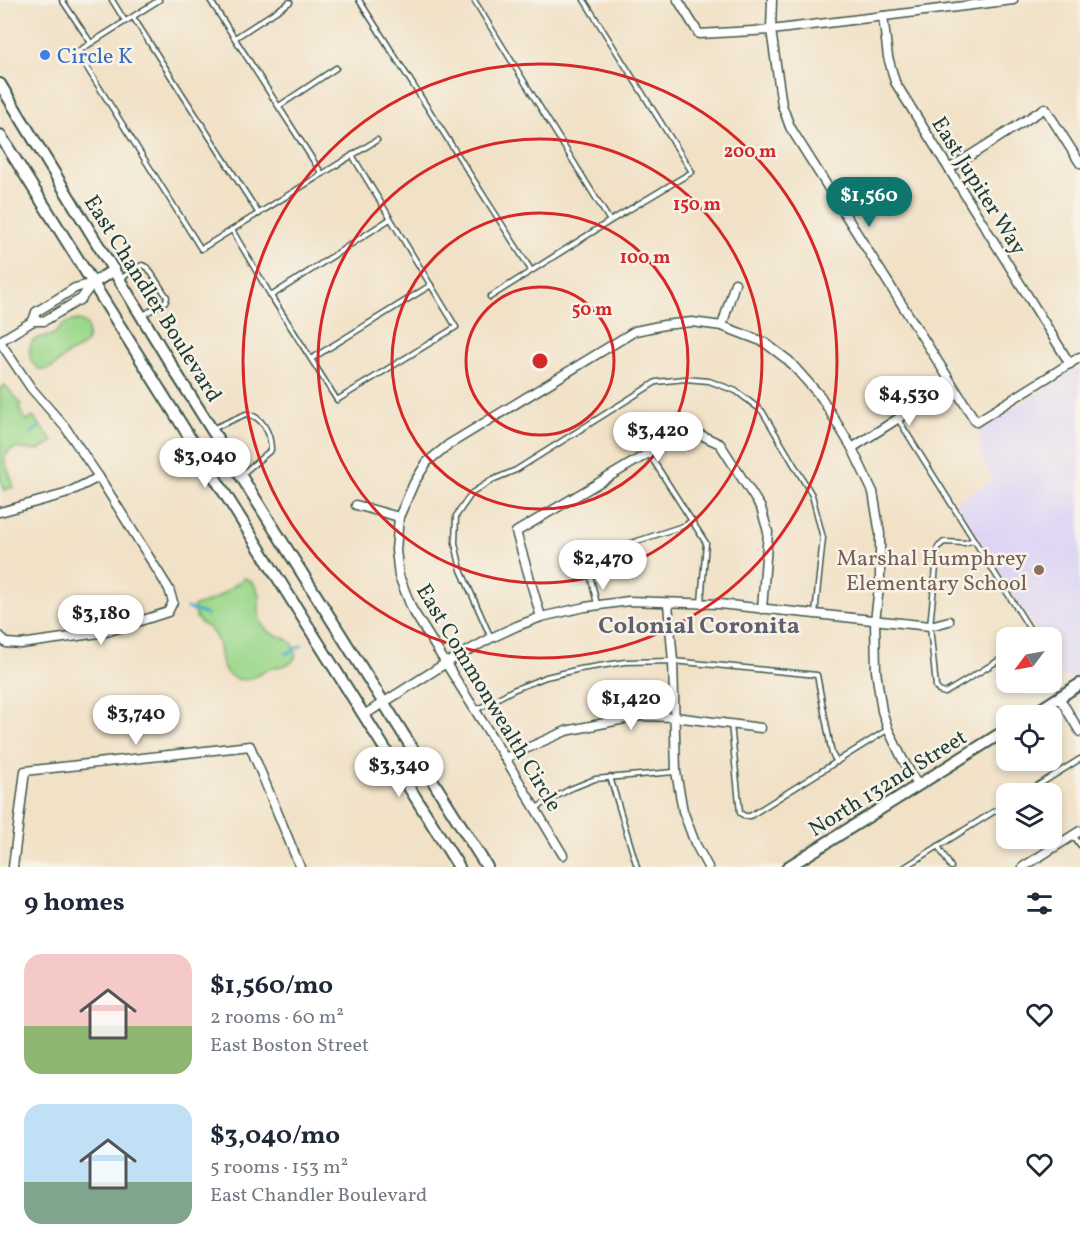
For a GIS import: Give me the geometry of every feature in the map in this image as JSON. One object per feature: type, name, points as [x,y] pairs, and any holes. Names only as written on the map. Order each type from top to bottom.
[{"type":"main road","name":"East Chandler Boulevard","points":[[0,84],[212,429],[487,867]]},
{"type":"main road","name":"East Chandler Boulevard","points":[[0,135],[459,867]]},
{"type":"main road","points":[[93,283],[116,274]]},
{"type":"main road","points":[[1047,705],[1080,684]]},
{"type":"main road","name":"North 132nd Street","points":[[788,867],[996,736]]},
{"type":"street","points":[[678,0],[699,34],[771,30],[1013,0]]},
{"type":"street","points":[[772,0],[771,30],[782,105],[790,127],[976,422],[1080,357]]},
{"type":"street","name":"East Jupiter Way","points":[[883,16],[888,57],[895,82],[1070,364]]},
{"type":"street","points":[[949,169],[1044,108],[1080,163]]},
{"type":"street","points":[[3,640],[21,644],[106,632],[168,612],[173,603],[169,589],[99,477],[65,427],[31,388],[0,342],[33,321],[36,312],[75,288],[93,283]]},
{"type":"street","points":[[722,326],[735,283]]},
{"type":"street","name":"East Commonwealth Circle","points":[[563,855],[412,609],[399,576],[396,550],[399,517],[414,483],[427,462],[448,445],[635,331],[664,325],[692,322],[722,326],[764,342],[789,360],[821,397],[852,448],[873,492],[880,534],[880,579],[875,621],[876,671],[882,711],[888,729],[918,786]]},
{"type":"street","points":[[852,448],[952,384]]},
{"type":"street","points":[[542,617],[516,532],[679,435],[701,435],[720,444],[761,508],[768,532],[762,609]]},
{"type":"street","points":[[0,512],[65,494],[99,477]]},
{"type":"street","points":[[356,505],[399,517]]},
{"type":"street","points":[[364,715],[446,663],[491,638],[542,617],[585,607],[629,602],[719,604],[930,626],[949,621]]},
{"type":"street","points":[[668,604],[673,661],[676,772],[683,811],[695,843],[708,867]]},
{"type":"street","points":[[1059,697],[1080,732]]},
{"type":"street","points":[[505,758],[566,731],[639,717],[675,717],[760,728]]},
{"type":"street","points":[[13,867],[25,771],[250,746],[300,867]]},
{"type":"street","points":[[1023,867],[1077,833]]},
{"type":"lane","points":[[62,0],[91,43]]},
{"type":"lane","points":[[112,0],[125,21]]},
{"type":"lane","points":[[159,0],[77,52],[201,249],[377,140]]},
{"type":"lane","points":[[211,0],[322,174]]},
{"type":"lane","points":[[368,0],[360,2],[531,270]]},
{"type":"lane","points":[[474,0],[610,221]]},
{"type":"lane","points":[[490,297],[692,172],[584,0]]},
{"type":"lane","points":[[235,38],[290,2]]},
{"type":"lane","points":[[133,17],[259,214]]},
{"type":"lane","points":[[279,106],[336,68]]},
{"type":"lane","points":[[232,230],[337,400],[456,327],[352,155]]},
{"type":"lane","points":[[271,296],[390,219]]},
{"type":"lane","points":[[116,274],[142,265],[148,267],[168,297],[166,301],[142,316]]},
{"type":"lane","points":[[311,359],[432,285]]},
{"type":"lane","points":[[491,638],[461,570],[455,543],[456,516],[472,493],[492,480],[516,470],[656,382],[685,379],[709,381],[736,391],[762,411],[812,495],[823,538],[815,615]]},
{"type":"lane","points":[[212,429],[250,414],[258,419],[267,431],[270,436],[271,450],[241,475]]},
{"type":"lane","points":[[898,418],[1029,627]]},
{"type":"lane","points":[[649,453],[706,543],[701,604]]},
{"type":"lane","points":[[598,605],[587,562],[592,556],[686,525],[692,520]]},
{"type":"lane","points":[[974,540],[965,543],[944,542],[938,547],[930,626],[936,687],[945,693],[996,662]]},
{"type":"lane","points":[[475,710],[513,690],[546,677],[625,662],[673,661],[817,675],[832,754],[837,762]]},
{"type":"lane","points":[[731,724],[740,813],[745,816],[750,816],[888,729]]},
{"type":"lane","points":[[1042,783],[1080,759]]},
{"type":"lane","points":[[535,808],[570,789],[595,779],[676,772]]},
{"type":"lane","points":[[610,777],[638,867]]},
{"type":"lane","points":[[905,867],[996,810]]},
{"type":"lane","points":[[1077,833],[1080,845]]},
{"type":"lane","points":[[938,846],[951,867]]},
{"type":"shaded area","name":"Marshal Humphrey Elementary School","points":[[1080,367],[1080,673],[1066,680],[1062,673],[1062,627],[1035,627],[956,502],[993,479],[981,457],[979,430]]},
{"type":"green space","points":[[79,320],[87,325],[88,338],[84,344],[66,355],[52,368],[43,370],[35,366],[30,358],[33,341],[54,334],[68,322]]},
{"type":"green space","points":[[5,385],[21,404],[19,408],[25,419],[29,420],[33,417],[53,441],[38,450],[17,448],[7,453],[4,459],[14,487],[4,490],[0,480],[0,388]]},
{"type":"green space","points":[[245,578],[256,587],[261,622],[270,632],[293,644],[295,656],[294,660],[287,664],[269,669],[253,678],[240,680],[225,671],[216,638],[213,632],[199,622],[194,606],[216,598]]},
{"type":"waterway","points":[[30,434],[39,427]]},
{"type":"waterway","points":[[187,608],[207,615]]},
{"type":"waterway","points":[[286,654],[302,645]]},
{"type":"place","name":"Circle K","points":[[45,55]]},
{"type":"place","name":"Marshal Humphrey Elementary School","points":[[1039,570]]},
{"type":"district","name":"Colonial Coronita","points":[[699,625]]}]
